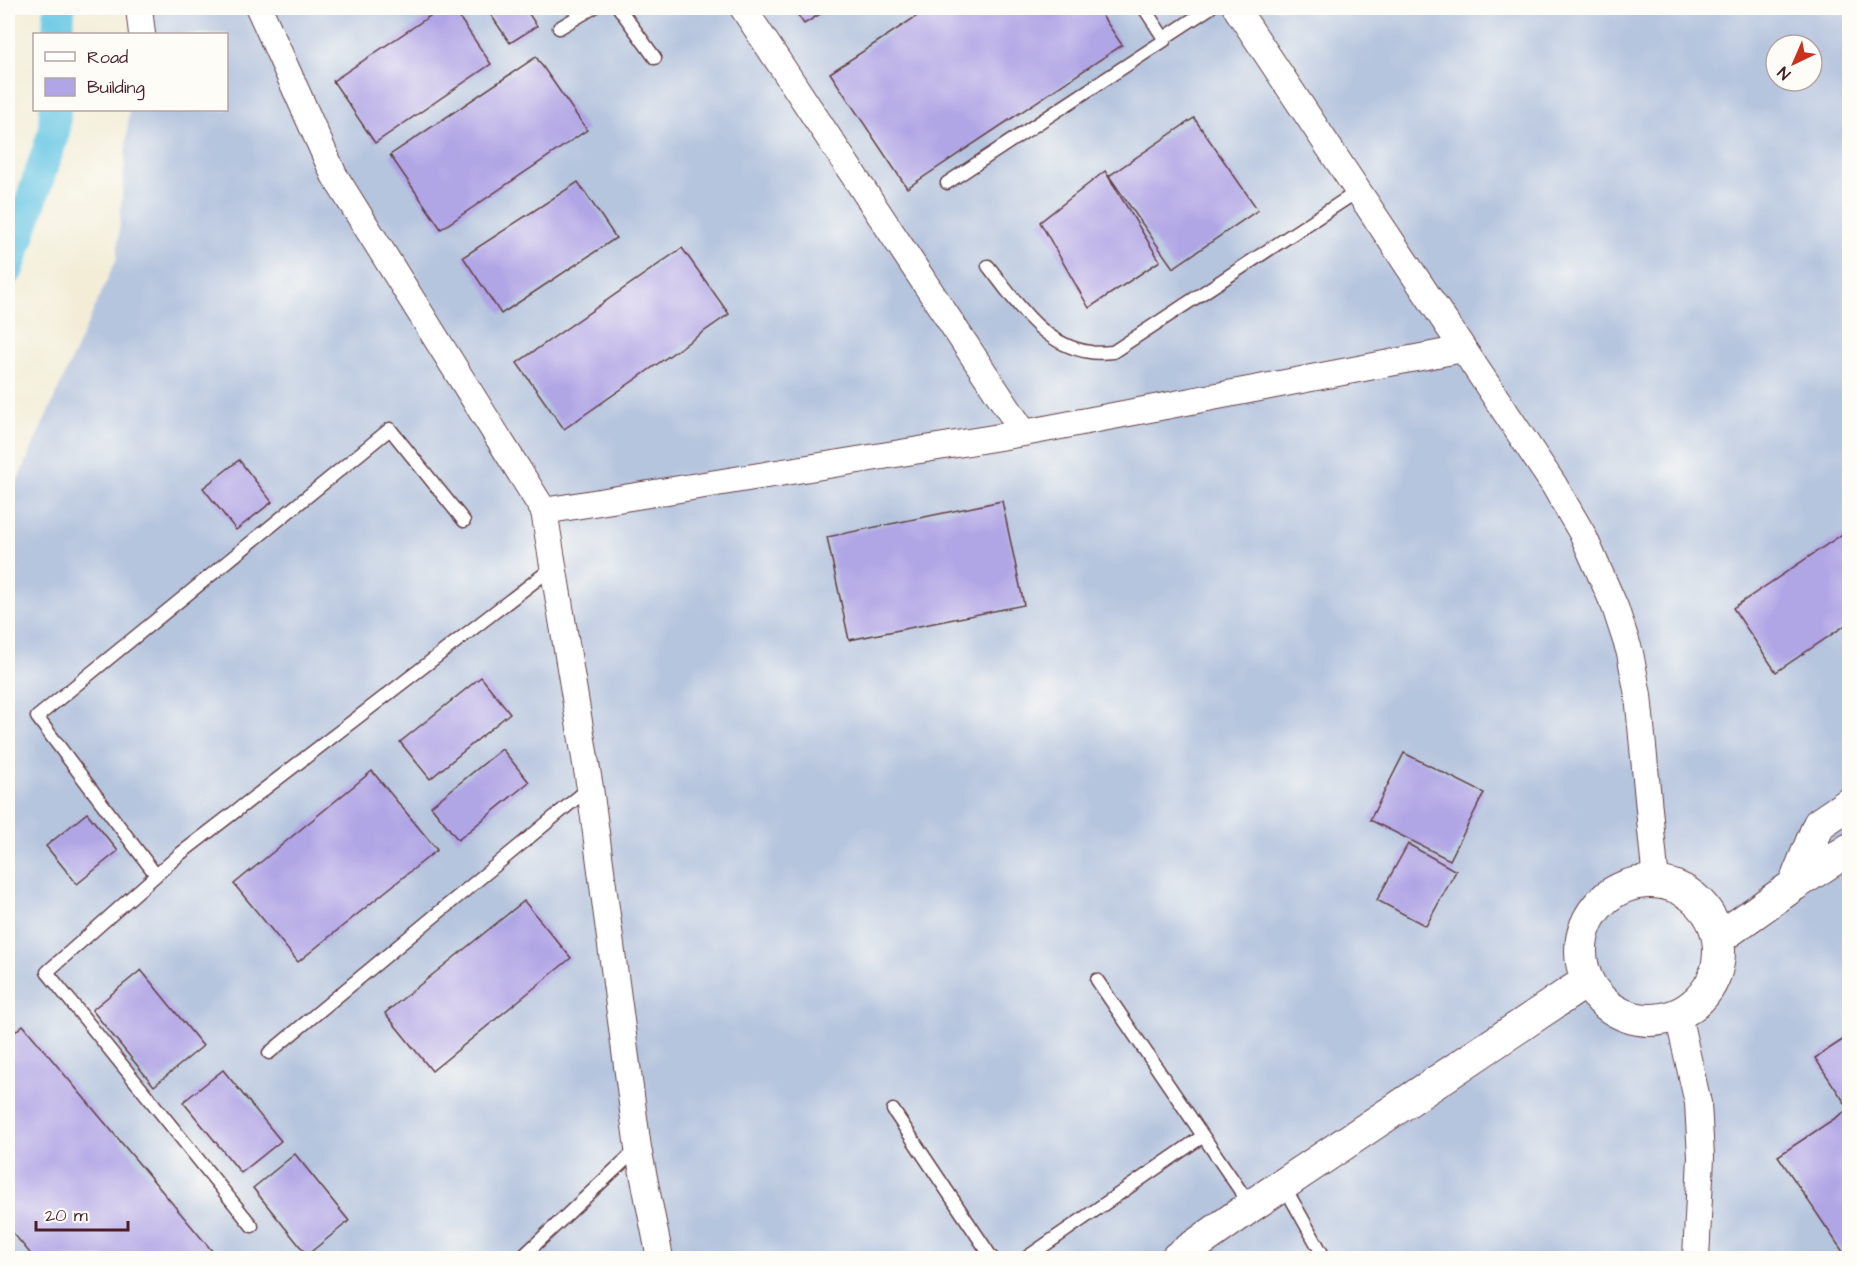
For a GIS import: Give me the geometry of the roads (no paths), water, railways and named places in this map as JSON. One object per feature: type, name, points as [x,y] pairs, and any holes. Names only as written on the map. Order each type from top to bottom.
[{"type":"street","points":[[139,8],[142,33]]},
{"type":"street","points":[[259,8],[334,175],[543,511],[590,788],[638,1148],[660,1258]]},
{"type":"street","points":[[743,8],[1024,433]]},
{"type":"street","points":[[1236,8],[1554,485],[1583,535],[1615,607],[1630,653],[1638,696],[1656,882]]},
{"type":"street","points":[[543,511],[1024,433],[1463,349]]},
{"type":"street","points":[[1794,885],[1819,824],[1850,803]]},
{"type":"street","points":[[1719,938],[1850,849]]},
{"type":"street","points":[[1656,882],[1684,891],[1704,908],[1719,938],[1719,962],[1712,984],[1698,1002],[1678,1015],[1658,1020],[1636,1019],[1616,1012],[1599,999],[1587,981],[1581,961],[1581,940],[1588,920],[1599,903],[1616,890],[1636,883],[1656,882]]},
{"type":"street","points":[[1177,1258],[1587,981]]},
{"type":"street","points":[[1678,1015],[1698,1103],[1701,1157],[1696,1258]]},
{"type":"lane","points":[[560,28],[593,8]]},
{"type":"lane","points":[[619,8],[655,58]]},
{"type":"lane","points":[[947,183],[1166,40],[1144,8]]},
{"type":"lane","points":[[1164,38],[1210,8]]},
{"type":"lane","points":[[988,266],[1035,325],[1057,342],[1090,353],[1113,352],[1358,191]]},
{"type":"lane","points":[[156,875],[37,717],[390,429],[464,521]]},
{"type":"lane","points":[[252,1226],[47,972],[180,854],[552,568]]},
{"type":"lane","points":[[269,1053],[590,788]]},
{"type":"lane","points":[[1097,980],[1251,1206]]},
{"type":"lane","points":[[893,1110],[992,1258]]},
{"type":"lane","points":[[1026,1258],[1203,1136]]},
{"type":"lane","points":[[522,1258],[638,1148]]},
{"type":"lane","points":[[1284,1185],[1323,1258]]},
{"type":"waterway","points":[[58,33],[59,8]]},
{"type":"waterway","points":[[8,269],[54,132],[55,111]]}]
